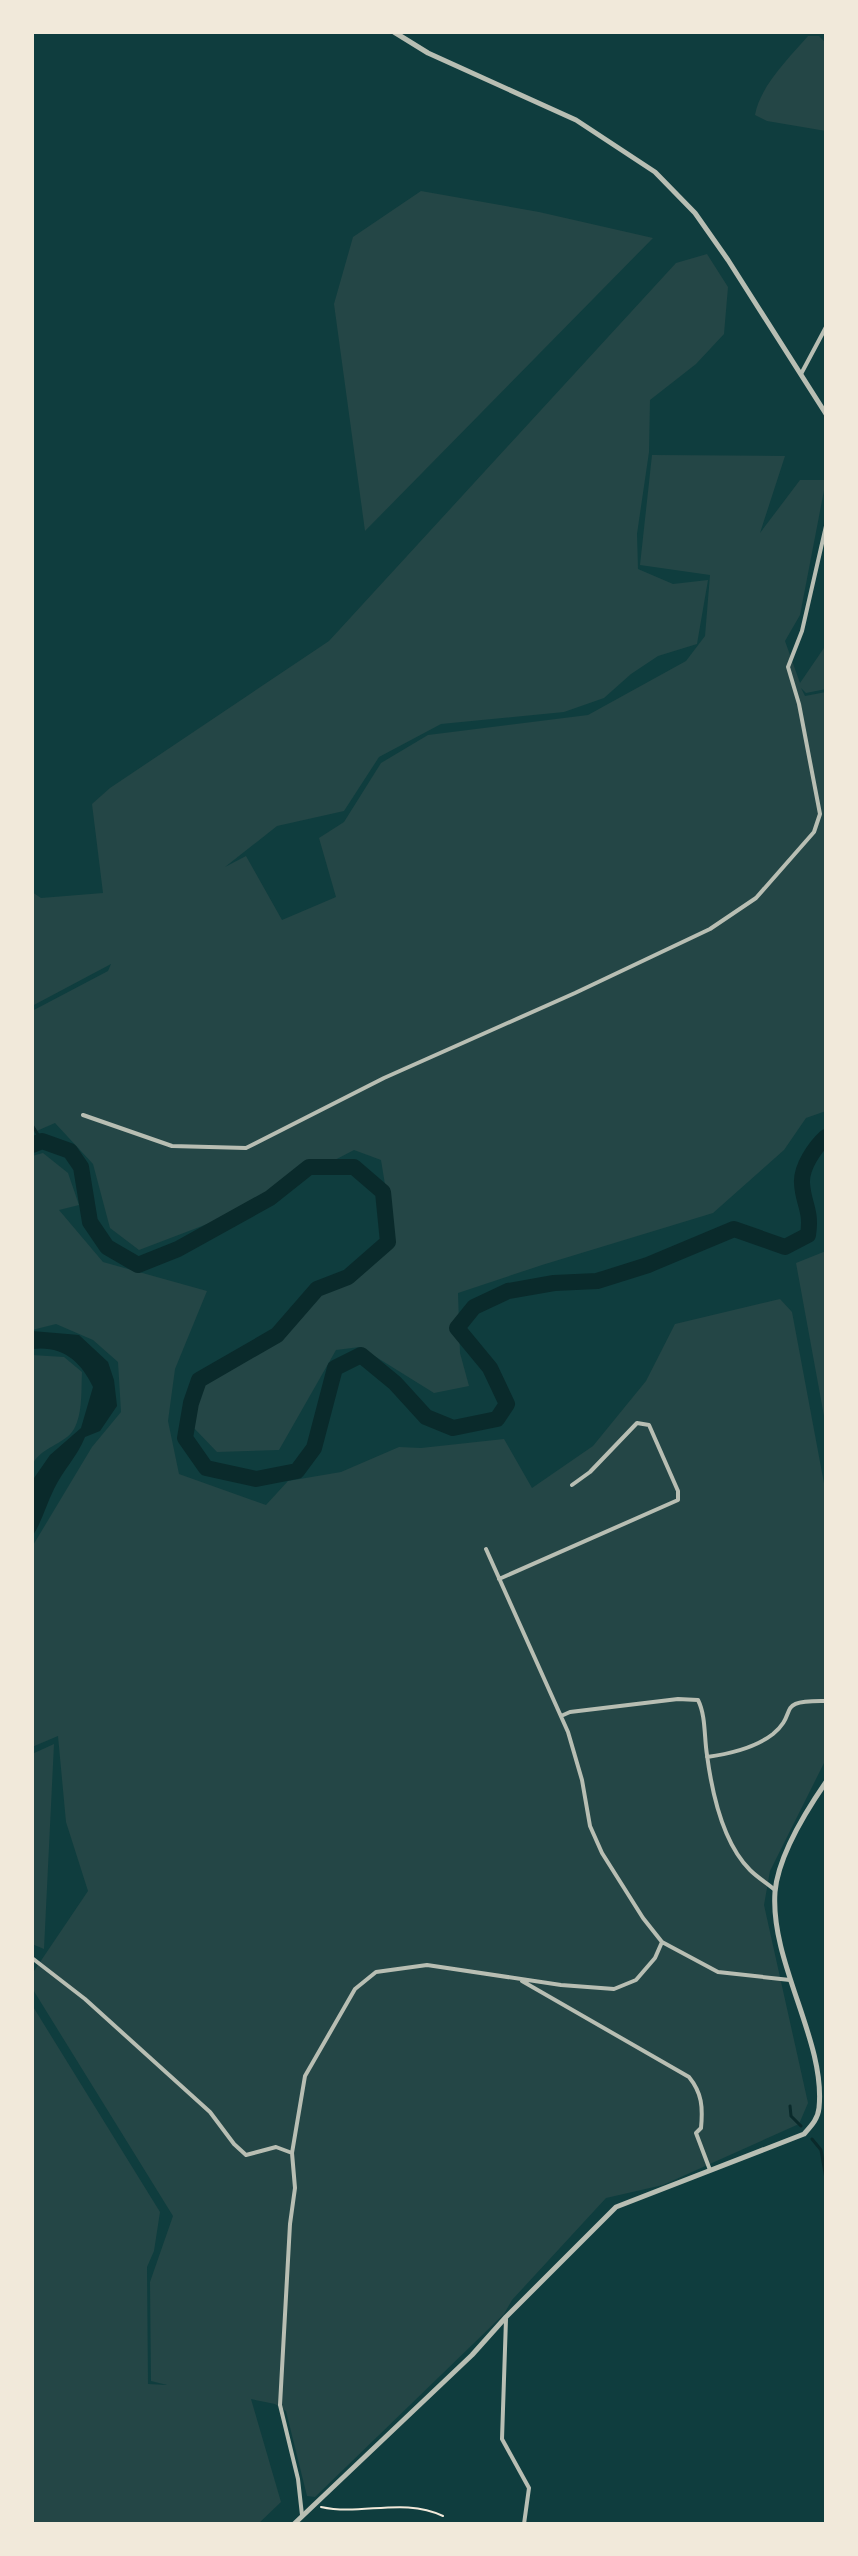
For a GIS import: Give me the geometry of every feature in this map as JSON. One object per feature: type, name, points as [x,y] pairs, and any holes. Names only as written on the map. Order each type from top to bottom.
[{"type":"street","points":[[394,32],[428,53],[576,120],[655,172],[695,213],[826,414]]},
{"type":"street","points":[[801,374],[826,327]]},
{"type":"street","points":[[83,1115],[172,1146],[246,1148],[384,1078],[710,929],[756,898],[814,832],[820,814],[799,704],[788,667],[802,631],[826,526]]},
{"type":"street","points":[[499,1579],[678,1500],[678,1491],[649,1425],[644,1423],[637,1423],[590,1472],[572,1485]]},
{"type":"street","points":[[486,1549],[561,1716],[576,1757],[590,1826],[602,1853],[643,1918],[662,1942],[718,1972],[790,1980]]},
{"type":"street","points":[[561,1716],[570,1712],[692,1698],[698,1700],[715,1798],[729,1839],[750,1870],[775,1890]]},
{"type":"street","points":[[707,1757],[757,1744],[776,1731],[794,1703],[826,1701]]},
{"type":"street","points":[[294,2524],[472,2355],[616,2207],[804,2134],[816,2120],[819,2111],[816,2063],[777,1926],[775,1890],[801,1819],[826,1782]]},
{"type":"street","points":[[302,2515],[298,2479],[280,2405],[290,2224],[295,2188],[292,2153],[305,2076],[323,2041],[363,1981],[376,1972],[427,1965],[561,1985],[614,1989],[636,1980],[655,1958],[662,1942]]},
{"type":"street","points":[[32,1958],[85,1999],[210,2112],[246,2155],[276,2147],[292,2153]]},
{"type":"street","points":[[516,1978],[689,2077],[699,2089],[701,2128],[696,2133],[710,2170]]},
{"type":"street","points":[[506,2317],[502,2439],[529,2488],[524,2524]]},
{"type":"path","points":[[316,2506],[343,2512],[403,2505],[443,2516]]},
{"type":"shaded area","points":[[808,36],[819,36],[826,43],[826,131],[767,121],[755,115],[769,83]]},
{"type":"shaded area","points":[[421,191],[539,212],[653,238],[365,531],[334,304],[353,237]]},
{"type":"shaded area","points":[[707,254],[728,287],[724,334],[696,364],[650,400],[649,452],[637,534],[638,569],[673,584],[708,580],[697,644],[658,656],[604,698],[564,712],[441,724],[379,757],[344,811],[277,826],[225,867],[246,856],[282,920],[336,897],[319,838],[344,822],[381,763],[428,735],[588,715],[686,661],[705,636],[710,575],[640,565],[652,455],[785,456],[760,533],[800,480],[826,480],[800,615],[785,641],[800,683],[826,645],[826,689],[806,693],[801,688],[805,696],[826,692],[826,1111],[806,1118],[784,1150],[713,1213],[458,1293],[460,1353],[469,1386],[434,1393],[360,1347],[336,1350],[279,1450],[217,1452],[193,1427],[202,1386],[245,1356],[313,1296],[395,1246],[381,1160],[354,1150],[223,1218],[139,1250],[110,1228],[93,1164],[55,1123],[32,1133],[32,1011],[108,971],[111,964],[32,1006],[32,892],[41,898],[103,893],[92,804],[110,788],[329,641],[676,263]]},
{"type":"shaded area","points":[[43,1153],[68,1173],[79,1205],[59,1210],[103,1262],[207,1291],[175,1369],[168,1421],[179,1474],[266,1505],[288,1481],[341,1472],[399,1447],[421,1448],[504,1439],[532,1488],[593,1446],[646,1381],[675,1324],[780,1299],[792,1312],[826,1494],[826,1759],[770,1871],[764,1905],[808,2103],[799,2124],[663,2185],[606,2198],[512,2300],[504,2314],[315,2497],[307,2496],[286,2411],[275,2404],[251,2399],[281,2502],[258,2524],[32,2524],[32,2005],[160,2212],[154,2251],[147,2267],[148,2384],[167,2385],[151,2381],[150,2282],[173,2216],[32,1988],[32,1974],[88,1891],[66,1822],[58,1736],[32,1747],[32,1547],[92,1447],[121,1412],[118,1362],[93,1340],[56,1324],[32,1330],[32,1156]]},
{"type":"shaded area","points":[[826,1251],[826,1427],[796,1263]]},
{"type":"shaded area","points":[[32,1331],[79,1335],[108,1362],[117,1406],[100,1431],[85,1437],[51,1495],[32,1537],[32,1481],[50,1455],[81,1428],[93,1387],[76,1362],[61,1352],[32,1349]]},
{"type":"shaded area","points":[[32,1355],[64,1357],[82,1372],[80,1409],[74,1429],[65,1439],[40,1454],[32,1466]]},
{"type":"shaded area","points":[[54,1744],[44,1949],[32,1944],[32,1754]]},
{"type":"waterway","points":[[32,1125],[42,1141]]},
{"type":"waterway","points":[[32,1145],[42,1141],[70,1151],[81,1167],[90,1222],[107,1247],[138,1265],[178,1249],[270,1198],[309,1167],[354,1167],[383,1192],[388,1242],[348,1277],[317,1289],[277,1335],[199,1380],[185,1438],[206,1468],[256,1479],[297,1471],[314,1448],[335,1368],[361,1355],[395,1383],[426,1417],[453,1428],[497,1419],[507,1404],[490,1368],[457,1328],[474,1307],[508,1291],[554,1283],[597,1281],[648,1265],[734,1229],[785,1247],[808,1235],[809,1219],[802,1177],[817,1146],[826,1137]]},
{"type":"waterway","points":[[790,2106],[791,2116],[801,2126]]},
{"type":"waterway","points":[[812,2139],[821,2150],[826,2179]]}]
